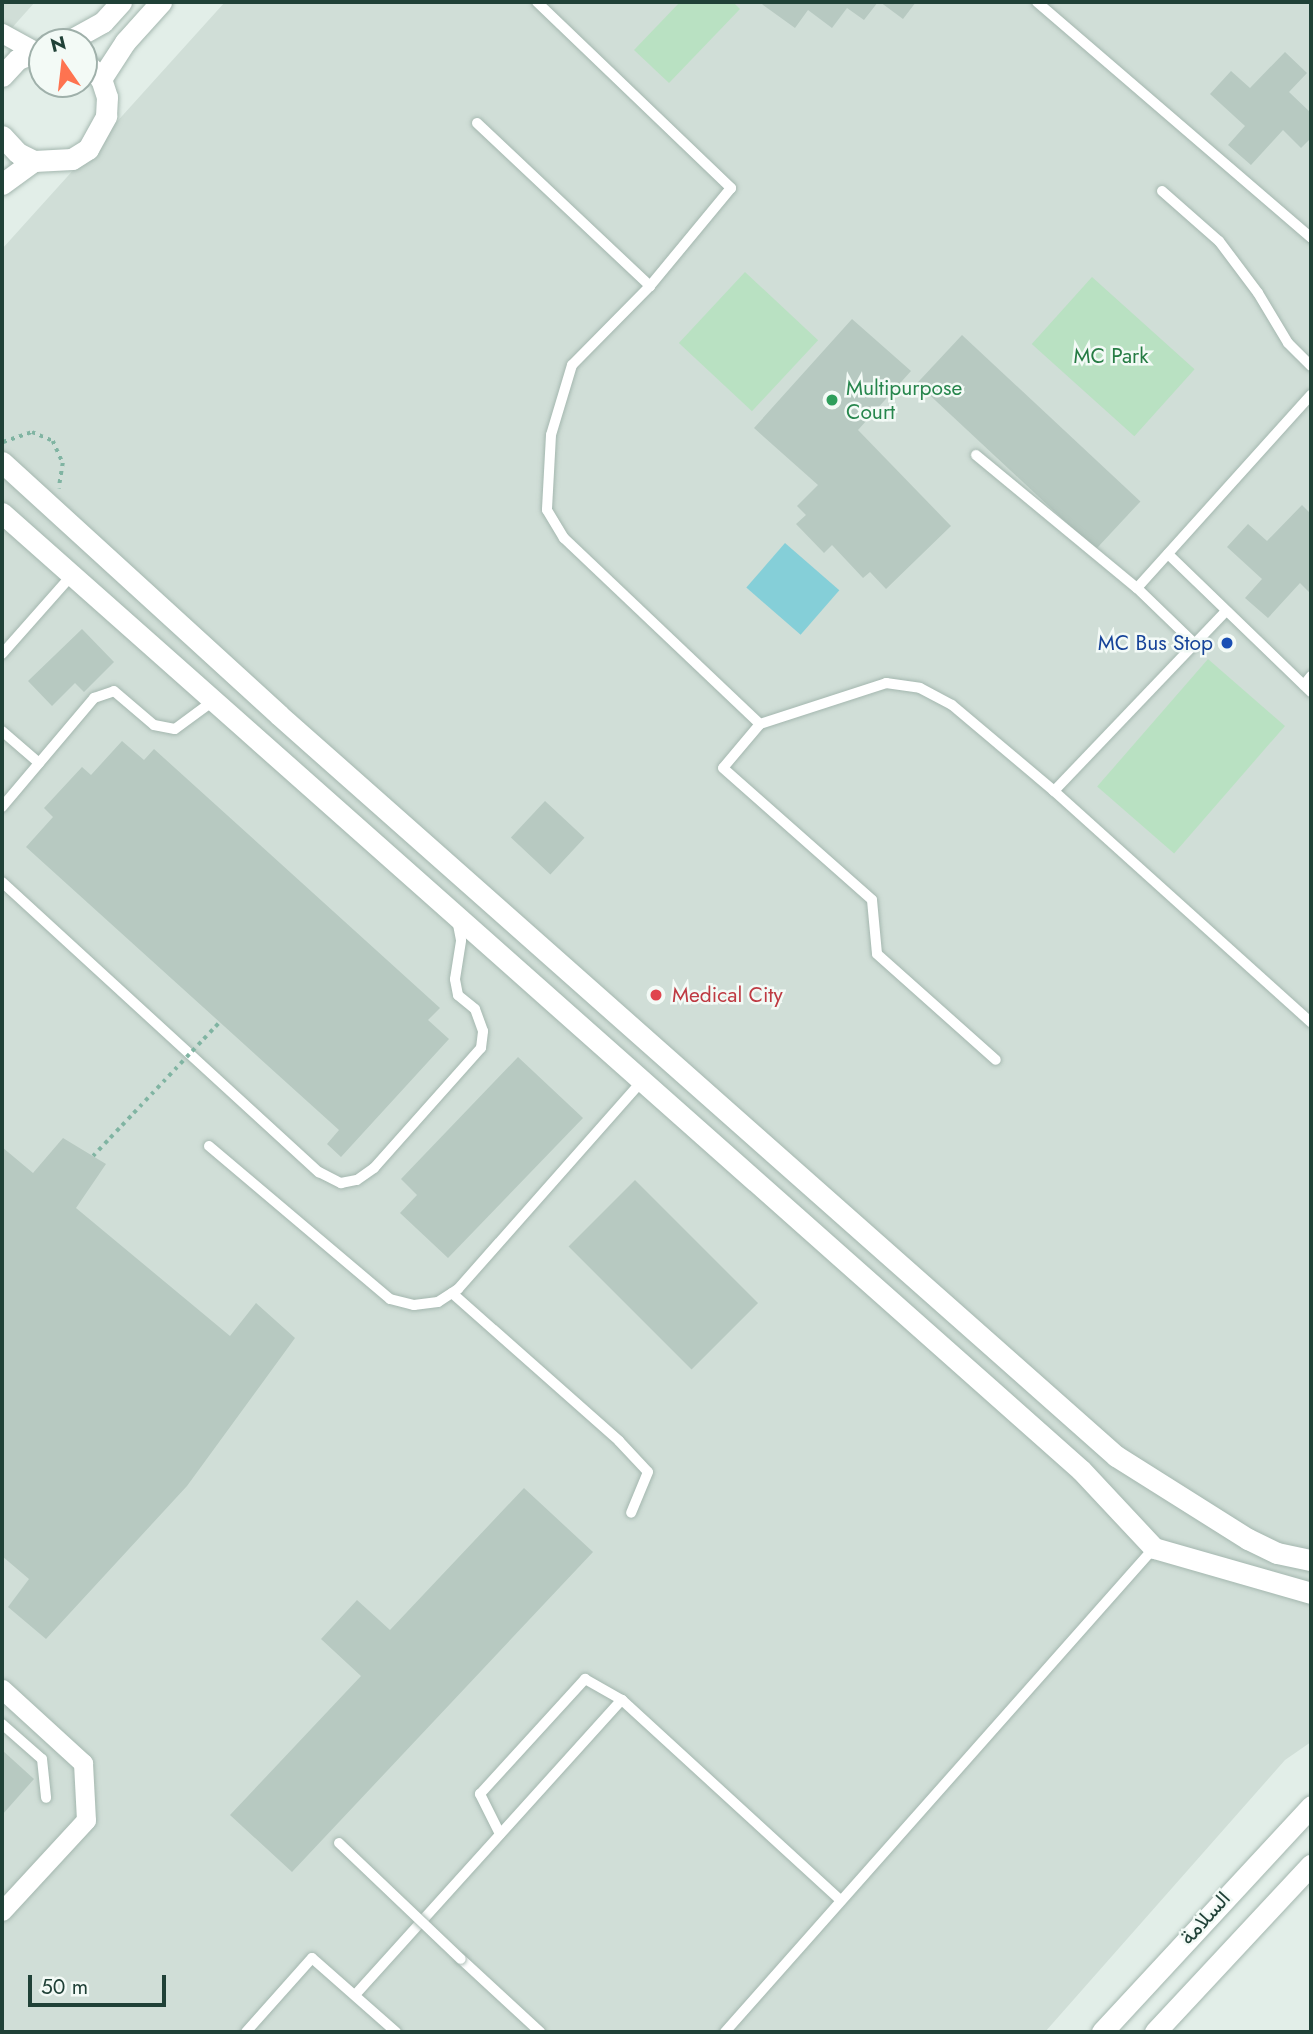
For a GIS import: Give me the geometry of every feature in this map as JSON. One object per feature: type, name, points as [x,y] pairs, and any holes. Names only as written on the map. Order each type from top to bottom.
[{"type":"street","points":[[92,28],[103,22],[121,2]]},
{"type":"street","points":[[101,79],[125,42],[161,2]]},
{"type":"street","points":[[2,33],[28,46]]},
{"type":"street","points":[[2,76],[18,59],[28,55]]},
{"type":"street","points":[[2,136],[18,153],[34,161],[72,159],[88,149],[106,116],[101,79],[98,76]]},
{"type":"street","points":[[2,184],[34,161]]},
{"type":"street","points":[[2,463],[1116,1455],[1179,1498],[1277,1553],[1311,1560]]},
{"type":"street","points":[[2,513],[1081,1470],[1153,1548],[1270,1585],[1311,1594]]},
{"type":"street","points":[[1270,1585],[1277,1553]]},
{"type":"street","points":[[2,1689],[83,1763],[86,1820],[2,1911]]},
{"type":"street","name":"السلامة","points":[[1102,2032],[1311,1805]]},
{"type":"street","name":"السلامة","points":[[1155,2032],[1311,1865]]},
{"type":"lane","points":[[537,2],[731,188],[650,286],[572,365],[551,435],[547,510],[564,538],[760,724]]},
{"type":"lane","points":[[1037,2],[1311,238]]},
{"type":"lane","points":[[477,123],[650,286]]},
{"type":"lane","points":[[1162,191],[1219,241],[1258,292],[1288,343],[1311,366]]},
{"type":"lane","points":[[1137,588],[1311,395]]},
{"type":"lane","points":[[976,454],[1137,588],[1195,644]]},
{"type":"lane","points":[[1168,554],[1225,612],[1309,684]]},
{"type":"lane","points":[[2,654],[72,575]]},
{"type":"lane","points":[[1054,791],[1225,612]]},
{"type":"lane","points":[[996,1060],[877,954],[872,900],[723,768],[760,724],[886,683],[920,688],[952,705],[1054,791],[1311,1022]]},
{"type":"lane","points":[[2,807],[94,698],[114,691],[154,724],[175,729],[214,701]]},
{"type":"lane","points":[[2,731],[39,763]]},
{"type":"lane","points":[[2,882],[319,1172],[341,1183],[357,1180],[374,1168],[481,1048],[484,1031],[475,1009],[458,995],[461,940],[456,916]]},
{"type":"lane","points":[[209,1146],[390,1299],[414,1305],[438,1301],[452,1293],[642,1081]]},
{"type":"lane","points":[[452,1293],[619,1441],[648,1472],[631,1513]]},
{"type":"lane","points":[[725,2032],[1153,1548]]},
{"type":"lane","points":[[500,1834],[480,1794],[585,1679],[622,1700],[841,1901]]},
{"type":"lane","points":[[355,1994],[622,1700]]},
{"type":"lane","points":[[2,1724],[41,1759],[46,1798]]},
{"type":"lane","points":[[339,1843],[540,2032]]},
{"type":"lane","points":[[246,2032],[312,1958],[396,2032]]},
{"type":"path","points":[[2,442],[32,432],[52,440],[63,463],[56,512]]},
{"type":"path","points":[[93,1156],[218,1024]]},
{"type":"shaded area","points":[[2,2],[35,2],[2,39]]},
{"type":"shaded area","name":"Medical City","points":[[225,2],[1311,2],[1311,1742],[1285,1760],[1045,2032],[2,2032],[2,249]]},
{"type":"green space","points":[[680,2],[733,2],[740,9],[669,83],[634,50]]},
{"type":"green space","points":[[745,272],[818,340],[752,411],[679,343]]},
{"type":"green space","name":"MC Park","points":[[1092,277],[1195,369],[1134,436],[1032,344]]},
{"type":"green space","points":[[1208,659],[1285,726],[1174,853],[1097,787]]},
{"type":"water","points":[[785,543],[839,590],[801,635],[746,588]]},
{"type":"building","points":[[759,2],[878,2],[864,20],[847,8],[832,28],[808,10],[795,28]]},
{"type":"building","points":[[880,2],[916,2],[903,19]]},
{"type":"building","points":[[1285,52],[1307,73],[1289,92],[1311,113],[1311,138],[1301,148],[1283,130],[1251,165],[1228,145],[1245,126],[1210,94],[1231,71],[1250,88]]},
{"type":"building","points":[[852,319],[911,371],[858,430],[951,526],[886,589],[870,572],[863,578],[832,545],[824,553],[796,524],[806,515],[797,506],[818,485],[754,428]]},
{"type":"building","points":[[962,335],[1140,501],[1095,550],[917,383]]},
{"type":"building","points":[[1302,505],[1311,514],[1311,594],[1300,583],[1268,618],[1245,598],[1262,579],[1227,547],[1248,524],[1267,541]]},
{"type":"building","points":[[82,629],[114,662],[84,692],[75,683],[52,706],[28,681]]},
{"type":"building","points":[[122,741],[144,760],[154,749],[440,1008],[428,1020],[449,1039],[341,1157],[327,1144],[339,1130],[26,847],[53,817],[44,808],[82,767],[91,775]]},
{"type":"building","points":[[545,801],[584,838],[550,874],[511,838]]},
{"type":"building","points":[[518,1057],[583,1118],[448,1258],[400,1213],[417,1195],[401,1179]]},
{"type":"building","points":[[63,1138],[106,1164],[76,1208],[230,1336],[256,1303],[295,1338],[187,1486],[46,1639],[8,1607],[29,1579],[2,1556],[2,1147],[33,1173]]},
{"type":"building","points":[[635,1180],[758,1303],[692,1370],[569,1246]]},
{"type":"building","points":[[524,1488],[593,1552],[292,1872],[230,1815],[361,1676],[321,1639],[357,1600],[390,1630]]},
{"type":"building","points":[[2,1750],[34,1779],[2,1815]]},
{"type":"place","name":"Multipurpose Court","points":[[832,400]]},
{"type":"place","name":"MC Bus Stop","points":[[1227,643]]},
{"type":"place","name":"Medical City","points":[[656,995]]}]
